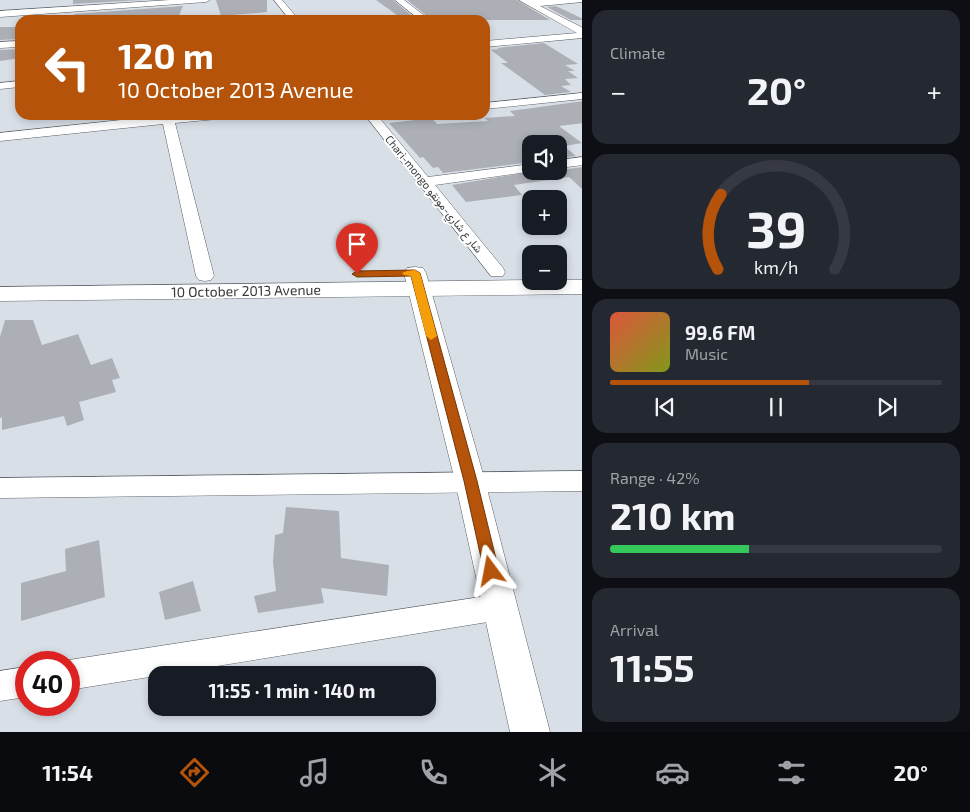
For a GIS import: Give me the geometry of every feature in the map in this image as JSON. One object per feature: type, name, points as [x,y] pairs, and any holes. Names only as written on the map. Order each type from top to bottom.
[{"type":"highway","points":[[567,272],[582,271]]},
{"type":"highway","name":"10 October 2013 Avenue","points":[[0,294],[417,281],[497,272],[522,272]]},
{"type":"highway","name":"10 October 2013 Avenue","points":[[0,279],[205,276],[582,286]]},
{"type":"street","points":[[0,14],[69,5],[206,0]]},
{"type":"street","points":[[278,0],[291,15]]},
{"type":"street","points":[[399,0],[419,15]]},
{"type":"street","points":[[527,2],[582,0]]},
{"type":"street","points":[[527,2],[582,33]]},
{"type":"street","points":[[490,43],[582,33]]},
{"type":"street","points":[[0,45],[15,44]]},
{"type":"street","points":[[0,86],[15,84]]},
{"type":"street","points":[[490,105],[582,96]]},
{"type":"street","points":[[0,137],[159,120]]},
{"type":"street","points":[[168,120],[205,276]]},
{"type":"street","name":"Chari-mongo شار ع شاري-مونقو","points":[[375,120],[497,272]]},
{"type":"street","points":[[567,163],[582,161]]},
{"type":"street","points":[[425,182],[522,169]]},
{"type":"street","points":[[417,281],[470,481],[530,732]]},
{"type":"street","points":[[0,488],[582,481]]},
{"type":"street","points":[[80,673],[500,607]]},
{"type":"street","points":[[0,686],[15,684]]},
{"type":"building","points":[[73,0],[141,0],[73,4]]},
{"type":"building","points":[[216,0],[267,0],[267,12],[221,15]]},
{"type":"building","points":[[376,0],[393,0],[411,15],[397,15]]},
{"type":"building","points":[[407,0],[517,0],[550,20],[490,20],[490,15],[426,15]]},
{"type":"building","points":[[183,6],[179,15],[74,14]]},
{"type":"building","points":[[556,6],[582,20],[571,20],[547,7]]},
{"type":"building","points":[[0,27],[15,27],[15,39],[0,40]]},
{"type":"building","points":[[544,43],[578,64],[565,65],[575,71],[568,71],[578,78],[565,79],[571,85],[561,86],[571,92],[545,95],[501,63],[508,63],[491,50]]},
{"type":"building","points":[[15,49],[15,59],[0,61],[0,50]]},
{"type":"building","points":[[582,101],[582,123],[559,126],[582,143],[567,146],[567,135],[522,135],[522,163],[443,173],[438,167],[433,168],[423,157],[420,158],[389,123],[434,120],[437,124],[488,121],[487,120],[490,120],[490,118],[515,116],[510,111]]},
{"type":"building","points":[[567,148],[576,156],[567,157]]},
{"type":"building","points":[[582,167],[582,189],[567,177],[567,169]]},
{"type":"building","points":[[522,173],[522,180],[548,180],[514,185],[522,195],[466,202],[452,185]]},
{"type":"building","points":[[5,320],[33,320],[42,345],[78,334],[91,365],[112,358],[120,378],[112,380],[116,392],[79,402],[84,420],[67,426],[64,416],[2,430],[2,417],[0,418],[0,337]]},
{"type":"building","points":[[286,507],[339,511],[341,558],[389,565],[387,596],[321,588],[324,603],[258,613],[254,596],[276,591],[273,562],[275,535],[283,533]]},
{"type":"building","points":[[99,540],[105,597],[21,621],[21,583],[66,571],[65,549]]},
{"type":"building","points":[[193,581],[201,611],[165,620],[159,592]]},
{"type":"slow traffic","points":[[407,273],[415,273],[431,336]]},
{"type":"route","points":[[357,274],[415,273],[470,481],[491,571]]}]
